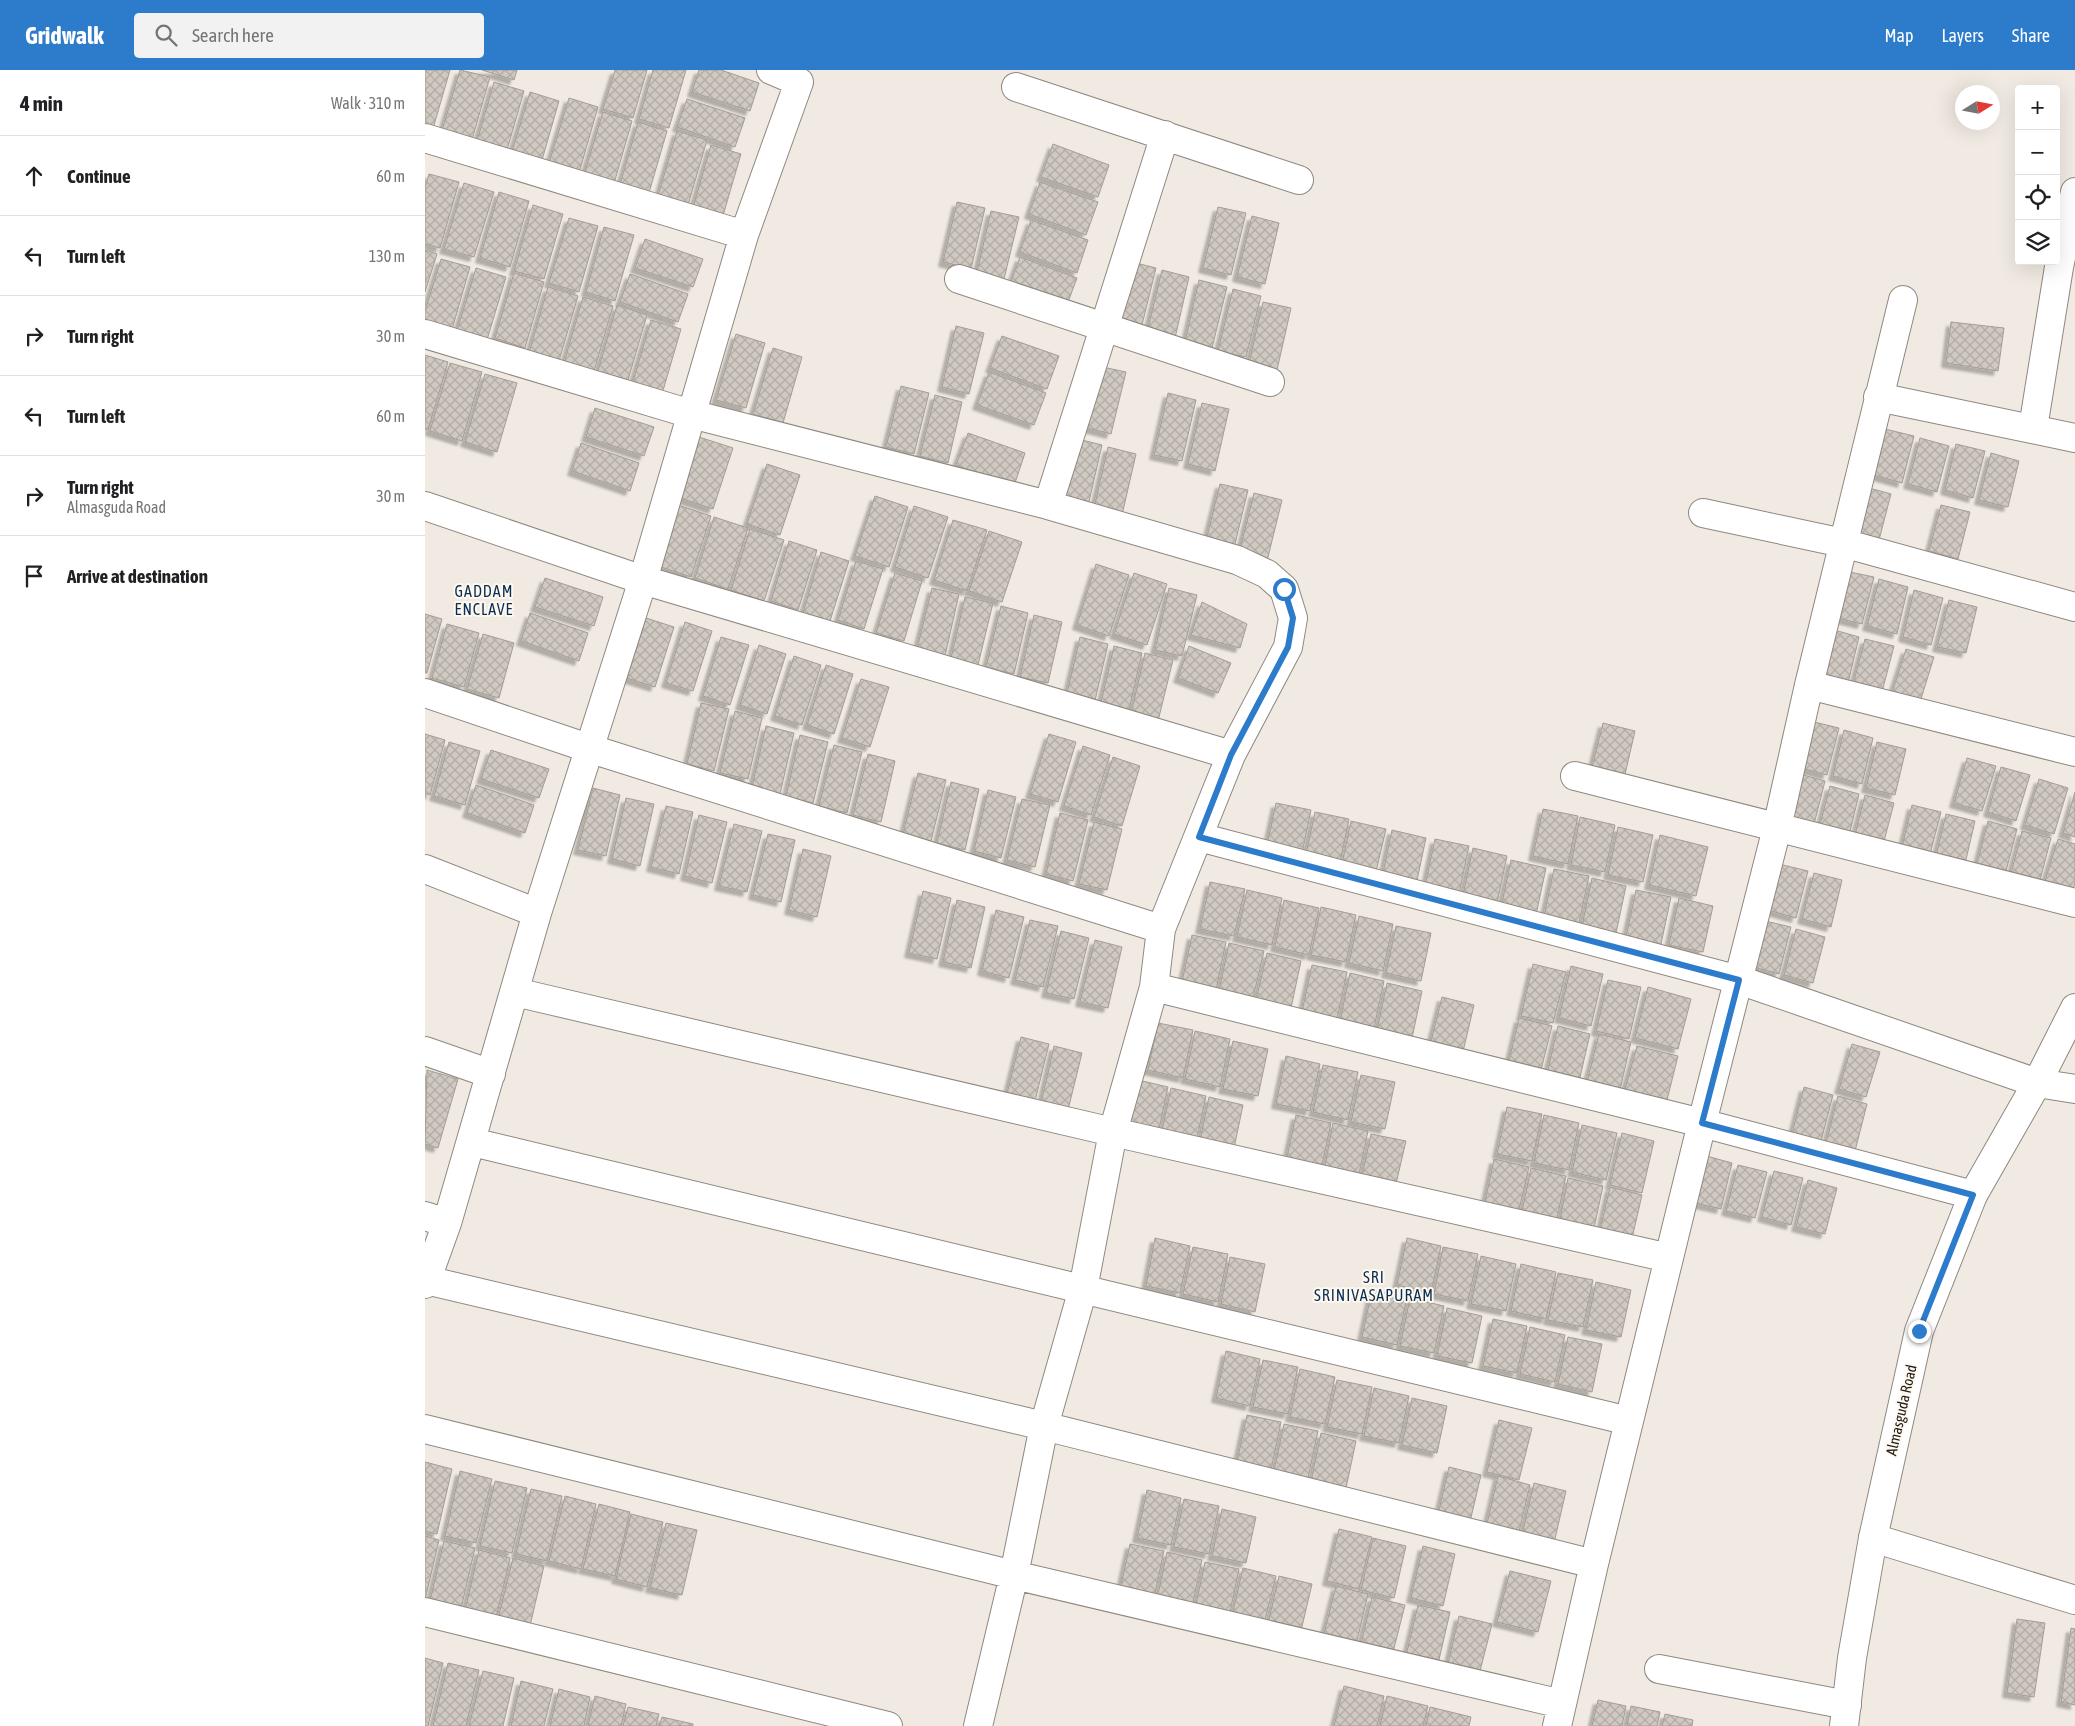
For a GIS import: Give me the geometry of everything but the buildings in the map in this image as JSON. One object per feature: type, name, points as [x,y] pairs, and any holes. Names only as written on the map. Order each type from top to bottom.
[{"type":"street","points":[[771,70],[799,82],[743,235],[643,580],[537,913],[472,1142],[436,1219],[426,1282],[1043,1426],[1594,1564]]},
{"type":"street","points":[[1016,87],[1299,180]]},
{"type":"street","points":[[1048,504],[1165,135]]},
{"type":"street","points":[[425,138],[743,235]]},
{"type":"street","points":[[2033,428],[2059,267],[2075,192]]},
{"type":"street","points":[[959,279],[1270,382]]},
{"type":"street","points":[[425,1429],[1014,1575],[1559,1715],[1702,1123],[1777,828],[1809,685],[1903,300]]},
{"type":"street","points":[[425,334],[691,414],[1048,504],[1237,560],[1267,574],[1284,589],[1293,618],[1288,647],[1231,755],[1161,929],[1155,987],[1113,1132],[1083,1289],[1043,1426],[1014,1575],[978,1726]]},
{"type":"street","points":[[1878,397],[2075,438]]},
{"type":"street","points":[[425,506],[643,580],[1231,755]]},
{"type":"street","points":[[1703,513],[1843,543],[2075,607]]},
{"type":"street","points":[[1809,685],[2075,752]]},
{"type":"street","points":[[425,694],[588,748],[1161,929]]},
{"type":"street","points":[[1575,776],[2075,903]]},
{"type":"street","points":[[1199,837],[1739,980],[2037,1083],[2075,1089]]},
{"type":"street","points":[[425,869],[537,913]]},
{"type":"street","points":[[1155,987],[1702,1123],[1973,1195]]},
{"type":"street","points":[[515,992],[1113,1132],[1669,1258]]},
{"type":"street","name":"Almasguda Road","points":[[1846,1716],[1852,1658],[1873,1538],[1919,1331],[1973,1195],[2037,1083],[2075,1008]]},
{"type":"street","points":[[425,1051],[491,1074]]},
{"type":"street","points":[[472,1142],[1629,1421]]},
{"type":"street","points":[[1873,1538],[2075,1600]]},
{"type":"street","points":[[425,1612],[888,1726]]},
{"type":"street","points":[[1659,1669],[1846,1716]]},
{"type":"district","name":"GADDAM ENCLAVE","points":[[484,600]]},
{"type":"district","name":"SRI SRINIVASAPURAM","points":[[1374,1286]]},
{"type":"route","points":[[1284,589],[1293,618],[1288,647],[1231,755],[1199,837],[1739,980],[1702,1123],[1973,1195],[1919,1331]]}]
